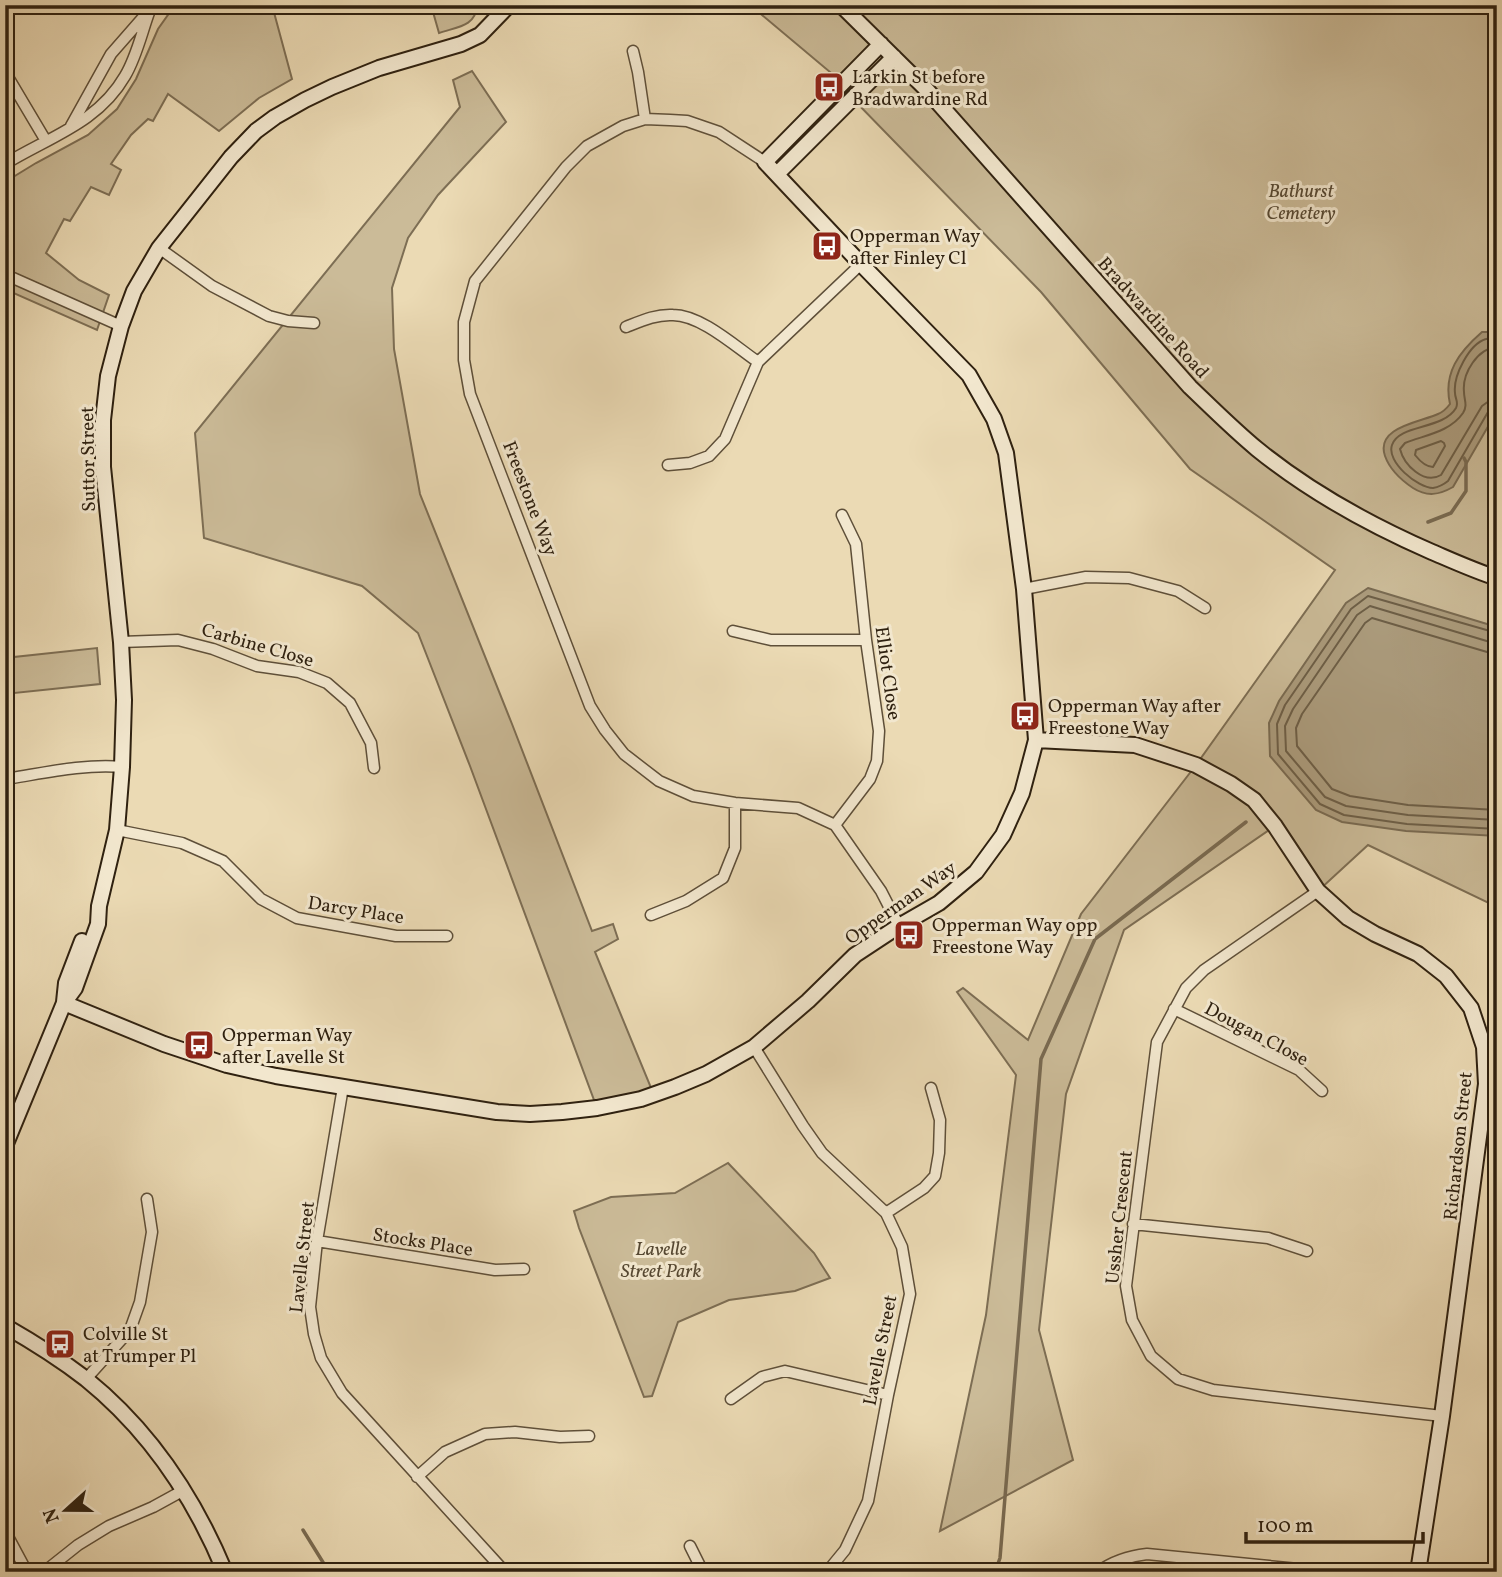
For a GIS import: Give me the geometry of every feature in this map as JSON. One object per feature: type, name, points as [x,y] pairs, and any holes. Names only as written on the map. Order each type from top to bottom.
[{"type":"street","name":"Suttor Street","points":[[5,1146],[64,1003],[75,988],[88,955],[98,924],[99,906],[117,830],[124,699],[121,642],[103,467],[103,420],[108,376],[121,326],[134,291],[159,248],[256,131],[275,117],[332,87],[379,68],[461,44],[480,35],[509,5]]},
{"type":"street","name":"Bradwardine Road","points":[[841,5],[926,89],[1190,387],[1249,442],[1337,505],[1380,528],[1497,578]]},
{"type":"street","points":[[5,164],[69,130],[107,100],[132,62],[151,7]]},
{"type":"street","points":[[69,130],[111,54],[151,7]]},
{"type":"street","points":[[765,162],[881,44]]},
{"type":"street","points":[[633,51],[645,119]]},
{"type":"street","points":[[777,174],[894,57]]},
{"type":"street","points":[[5,72],[46,141]]},
{"type":"street","name":"Freestone Way","points":[[777,174],[765,162],[731,139],[705,126],[687,121],[645,119],[623,126],[587,146],[566,167],[475,282],[464,322],[464,360],[470,394],[590,706],[624,754],[659,781],[693,796],[735,803],[798,808],[835,825]]},
{"type":"street","name":"Opperman Way","points":[[64,1003],[164,1044],[227,1065],[276,1076],[497,1112],[530,1114],[597,1108],[641,1099],[675,1087],[706,1074],[754,1047],[808,1001],[855,955],[939,903],[976,872],[1003,835],[1023,793],[1036,740],[1024,589],[1006,453],[994,419],[969,375],[777,174]]},
{"type":"street","points":[[159,248],[212,286],[269,316],[314,323]]},
{"type":"street","points":[[668,464],[690,463],[709,456],[725,439],[758,362],[861,264]]},
{"type":"street","points":[[5,278],[13,278],[121,326]]},
{"type":"street","points":[[626,327],[655,316],[676,314],[705,324],[758,362]]},
{"type":"street","name":"Elliot Close","points":[[835,825],[870,779],[877,761],[879,731],[856,544],[842,515]]},
{"type":"street","points":[[1024,589],[1086,577],[1129,578],[1178,591],[1205,608]]},
{"type":"street","points":[[733,631],[771,640],[866,640]]},
{"type":"street","name":"Carbine Close","points":[[121,642],[178,640],[213,649],[257,666],[299,672],[327,682],[350,703],[371,743],[374,768]]},
{"type":"street","name":"Richardson Street","points":[[1036,740],[1135,745],[1196,765],[1231,784],[1254,800],[1275,826],[1318,891],[1348,918],[1418,954],[1446,976],[1471,1009],[1483,1047],[1486,1084],[1442,1416],[1418,1572]]},
{"type":"street","points":[[5,785],[12,778],[80,766],[122,767]]},
{"type":"street","points":[[651,915],[686,901],[723,878],[735,848],[735,803]]},
{"type":"street","points":[[835,825],[881,891],[899,926]]},
{"type":"street","name":"Darcy Place","points":[[117,830],[182,843],[223,861],[261,899],[297,918],[396,936],[447,936]]},
{"type":"street","name":"Ussher Crescent","points":[[1318,891],[1205,970],[1186,988],[1157,1042],[1126,1286],[1132,1320],[1151,1356],[1178,1379],[1213,1390],[1442,1416]]},
{"type":"street","name":"Dougan Close","points":[[1174,1009],[1298,1070],[1322,1091]]},
{"type":"street","name":"Lavelle Street","points":[[754,1047],[822,1153],[886,1213],[902,1247],[910,1294],[868,1501],[845,1550],[827,1572]]},
{"type":"street","name":"Lavelle Street","points":[[344,1087],[317,1241],[310,1307],[321,1358],[342,1393],[505,1572]]},
{"type":"street","points":[[886,1213],[924,1188],[935,1175],[940,1120],[931,1088]]},
{"type":"street","points":[[86,1379],[130,1330],[140,1302],[152,1232],[147,1199]]},
{"type":"street","points":[[1133,1224],[1268,1238],[1307,1251]]},
{"type":"street","name":"Stocks Place","points":[[317,1241],[495,1270],[524,1269]]},
{"type":"street","points":[[5,1326],[86,1379],[127,1416],[158,1452],[184,1490],[225,1572]]},
{"type":"street","points":[[730,1399],[762,1377],[785,1371],[888,1395]]},
{"type":"street","points":[[417,1477],[445,1452],[485,1434],[515,1432],[560,1437],[589,1436]]},
{"type":"street","points":[[44,1572],[78,1545],[109,1526],[184,1490]]},
{"type":"street","points":[[5,1531],[27,1572]]},
{"type":"street","points":[[690,1546],[703,1572]]},
{"type":"street","points":[[1098,1572],[1121,1559],[1147,1554],[1329,1572]]},
{"type":"green space","points":[[175,5],[272,5],[292,79],[259,98],[219,131],[168,94],[153,121],[148,119],[131,135],[111,164],[121,170],[109,195],[91,187],[70,221],[64,219],[46,253],[79,280],[109,295],[97,330],[5,291],[5,182],[88,135],[117,109],[136,79],[158,29]]},
{"type":"green space","points":[[431,5],[477,5],[469,22],[439,33]]},
{"type":"green space","name":"Bathurst Cemetery","points":[[750,5],[1497,5],[1497,907],[1368,845],[1318,891],[1275,826],[1124,930],[1066,1094],[1039,1330],[1073,1460],[940,1531],[986,1315],[1016,1075],[957,992],[963,988],[1028,1040],[1081,914],[1196,765],[1335,570],[1190,469],[1041,292],[852,98],[893,57],[882,45],[843,83]]},
{"type":"green space","points":[[472,71],[506,122],[438,195],[408,238],[392,288],[394,349],[420,494],[592,931],[613,924],[618,939],[595,952],[654,1095],[597,1108],[418,633],[362,586],[204,538],[195,433],[460,107],[453,80]]},
{"type":"green space","points":[[97,648],[100,684],[5,694],[5,658]]},
{"type":"green space","name":"Lavelle Street Park","points":[[728,1163],[814,1253],[830,1278],[795,1291],[729,1300],[678,1322],[652,1396],[644,1397],[574,1211],[611,1197],[675,1193]]},
{"type":"water","points":[[1482,332],[1497,332],[1497,411],[1453,487],[1433,494],[1423,493],[1400,478],[1390,466],[1384,446],[1387,438],[1401,427],[1438,414],[1448,407],[1449,382],[1455,364],[1466,347]]},
{"type":"water","points":[[1368,588],[1497,627],[1497,836],[1406,831],[1342,822],[1316,810],[1270,756],[1269,723],[1279,701],[1346,603]]},
{"type":"waterway","points":[[1428,522],[1451,513],[1466,491],[1464,458]]},
{"type":"waterway","points":[[995,1572],[1000,1558],[1041,1059],[1095,939],[1246,822]]},
{"type":"waterway","points":[[303,1530],[329,1572]]},
{"type":"place","name":"Larkin St before Bradwardine Rd","points":[[829,87]]},
{"type":"place","name":"Opperman Way after Finley Cl","points":[[827,246]]},
{"type":"place","name":"Opperman Way after Freestone Way","points":[[1025,716]]},
{"type":"place","name":"Opperman Way opp Freestone Way","points":[[909,935]]},
{"type":"place","name":"Opperman Way after Lavelle St","points":[[199,1045]]},
{"type":"place","name":"Colville St at Trumper Pl","points":[[60,1344]]}]
